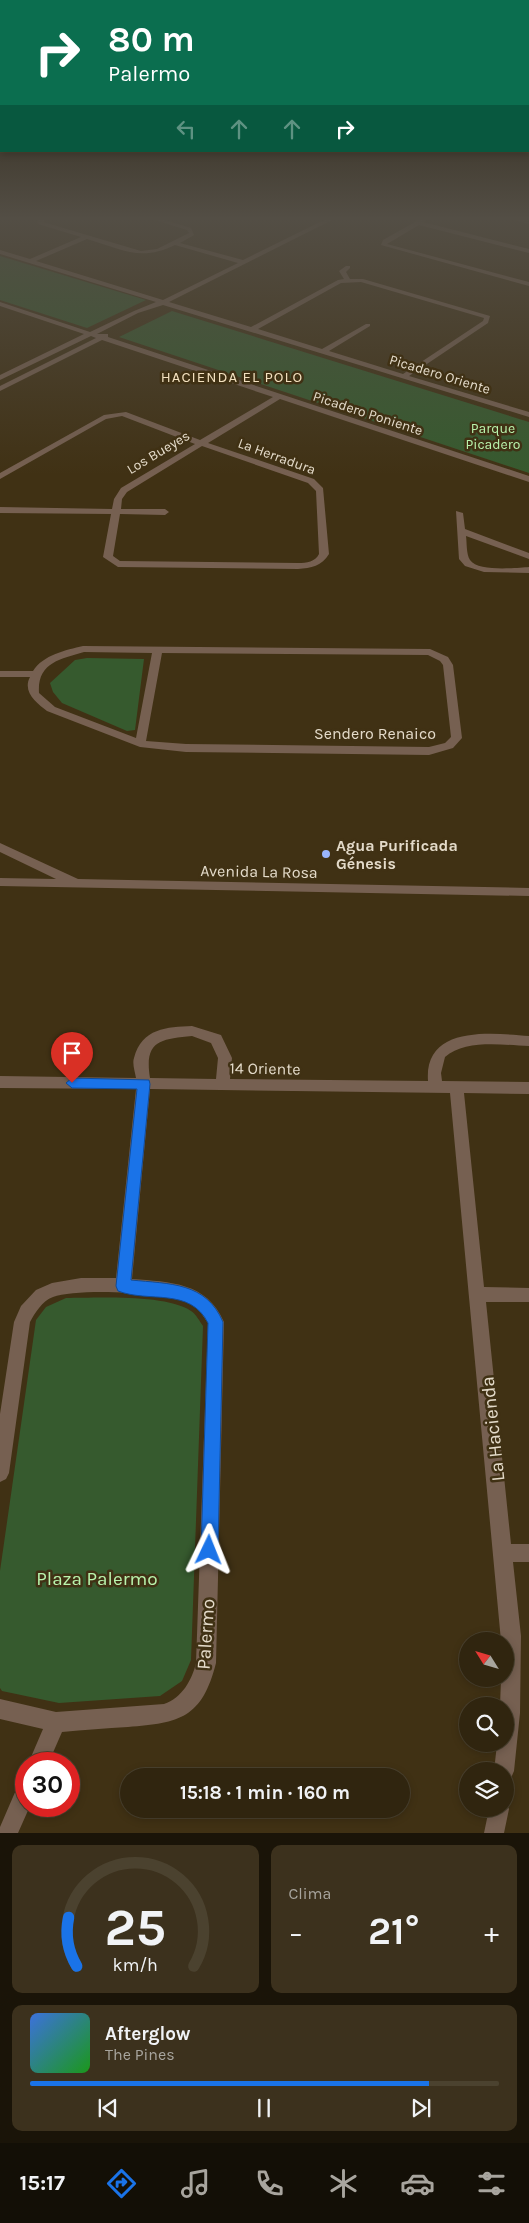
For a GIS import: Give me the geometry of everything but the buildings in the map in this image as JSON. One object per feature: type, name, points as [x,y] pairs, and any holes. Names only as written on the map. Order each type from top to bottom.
[{"type":"street","name":"Picadero Poniente","points":[[0,304],[529,479]]},
{"type":"street","points":[[0,378],[136,312],[160,304]]},
{"type":"street","points":[[0,389],[147,316],[162,304]]},
{"type":"street","name":"Picadero Oriente","points":[[169,304],[529,415]]},
{"type":"street","points":[[252,329],[300,304]]},
{"type":"street","points":[[404,376],[488,321],[488,316],[444,304]]},
{"type":"street","points":[[324,351],[368,325]]},
{"type":"street","points":[[0,368],[24,377]]},
{"type":"street","name":"Los Bueyes","points":[[118,564],[108,557],[118,499],[129,486],[278,397]]},
{"type":"street","name":"La Herradura","points":[[0,476],[95,421],[112,414],[123,414],[315,484],[320,490],[323,557],[313,564],[298,566],[118,564]]},
{"type":"street","points":[[0,510],[165,512]]},
{"type":"street","points":[[459,513],[464,559],[472,567],[483,570],[529,570]]},
{"type":"street","points":[[462,531],[529,556]]},
{"type":"street","name":"Sendero Renaico","points":[[83,649],[430,652],[444,659],[448,665],[457,738],[450,746],[429,751],[186,748],[140,744],[44,705],[34,693],[33,681],[36,674],[46,662],[72,651],[83,649]]},
{"type":"street","points":[[140,744],[157,651]]},
{"type":"street","points":[[0,674],[36,674]]},
{"type":"street","name":"Avenida La Rosa","points":[[0,847],[78,884]]},
{"type":"street","name":"Avenida La Rosa","points":[[0,882],[529,892]]},
{"type":"street","points":[[124,1286],[144,1084],[140,1059],[150,1041],[164,1033],[192,1031],[216,1039],[225,1058],[223,1085]]},
{"type":"street","points":[[436,1087],[435,1058],[442,1050],[453,1044],[466,1040],[529,1041]]},
{"type":"street","name":"14 Oriente","points":[[0,1082],[529,1088]]},
{"type":"street","name":"La Hacienda","points":[[456,1087],[512,1636],[512,1679],[505,1762]]},
{"type":"street","name":"Palermo","points":[[0,1472],[22,1322],[28,1309],[39,1298],[51,1290],[64,1286],[124,1286],[192,1296],[210,1310],[216,1322],[206,1663],[202,1679],[194,1693],[176,1710],[164,1714],[56,1722],[0,1709]]},
{"type":"street","points":[[478,1294],[529,1295]]},
{"type":"street","points":[[504,1553],[529,1553]]},
{"type":"street","points":[[43,1752],[56,1722]]},
{"type":"street","points":[[8,1833],[15,1816]]},
{"type":"street","points":[[494,1833],[497,1817]]},
{"type":"green space","points":[[11,304],[139,304],[87,328]]},
{"type":"green space","name":"Parque Picadero","points":[[172,311],[529,422],[529,473],[119,337]]},
{"type":"green space","points":[[87,658],[144,659],[135,730],[127,731],[62,703],[53,692],[50,683],[75,660]]},
{"type":"green space","name":"Plaza Palermo","points":[[66,1298],[130,1298],[165,1302],[191,1311],[203,1326],[191,1660],[182,1681],[160,1696],[59,1703],[2,1691],[0,1688],[0,1571],[36,1320],[46,1307]]},
{"type":"place","name":"Agua Purificada Génesis","points":[[326,854]]},
{"type":"district","name":"HACIENDA EL POLO","points":[[232,377]]},
{"type":"route","points":[[72,1083],[144,1084],[124,1286],[183,1293],[192,1296],[201,1301],[210,1310],[216,1322],[209,1550]]}]
